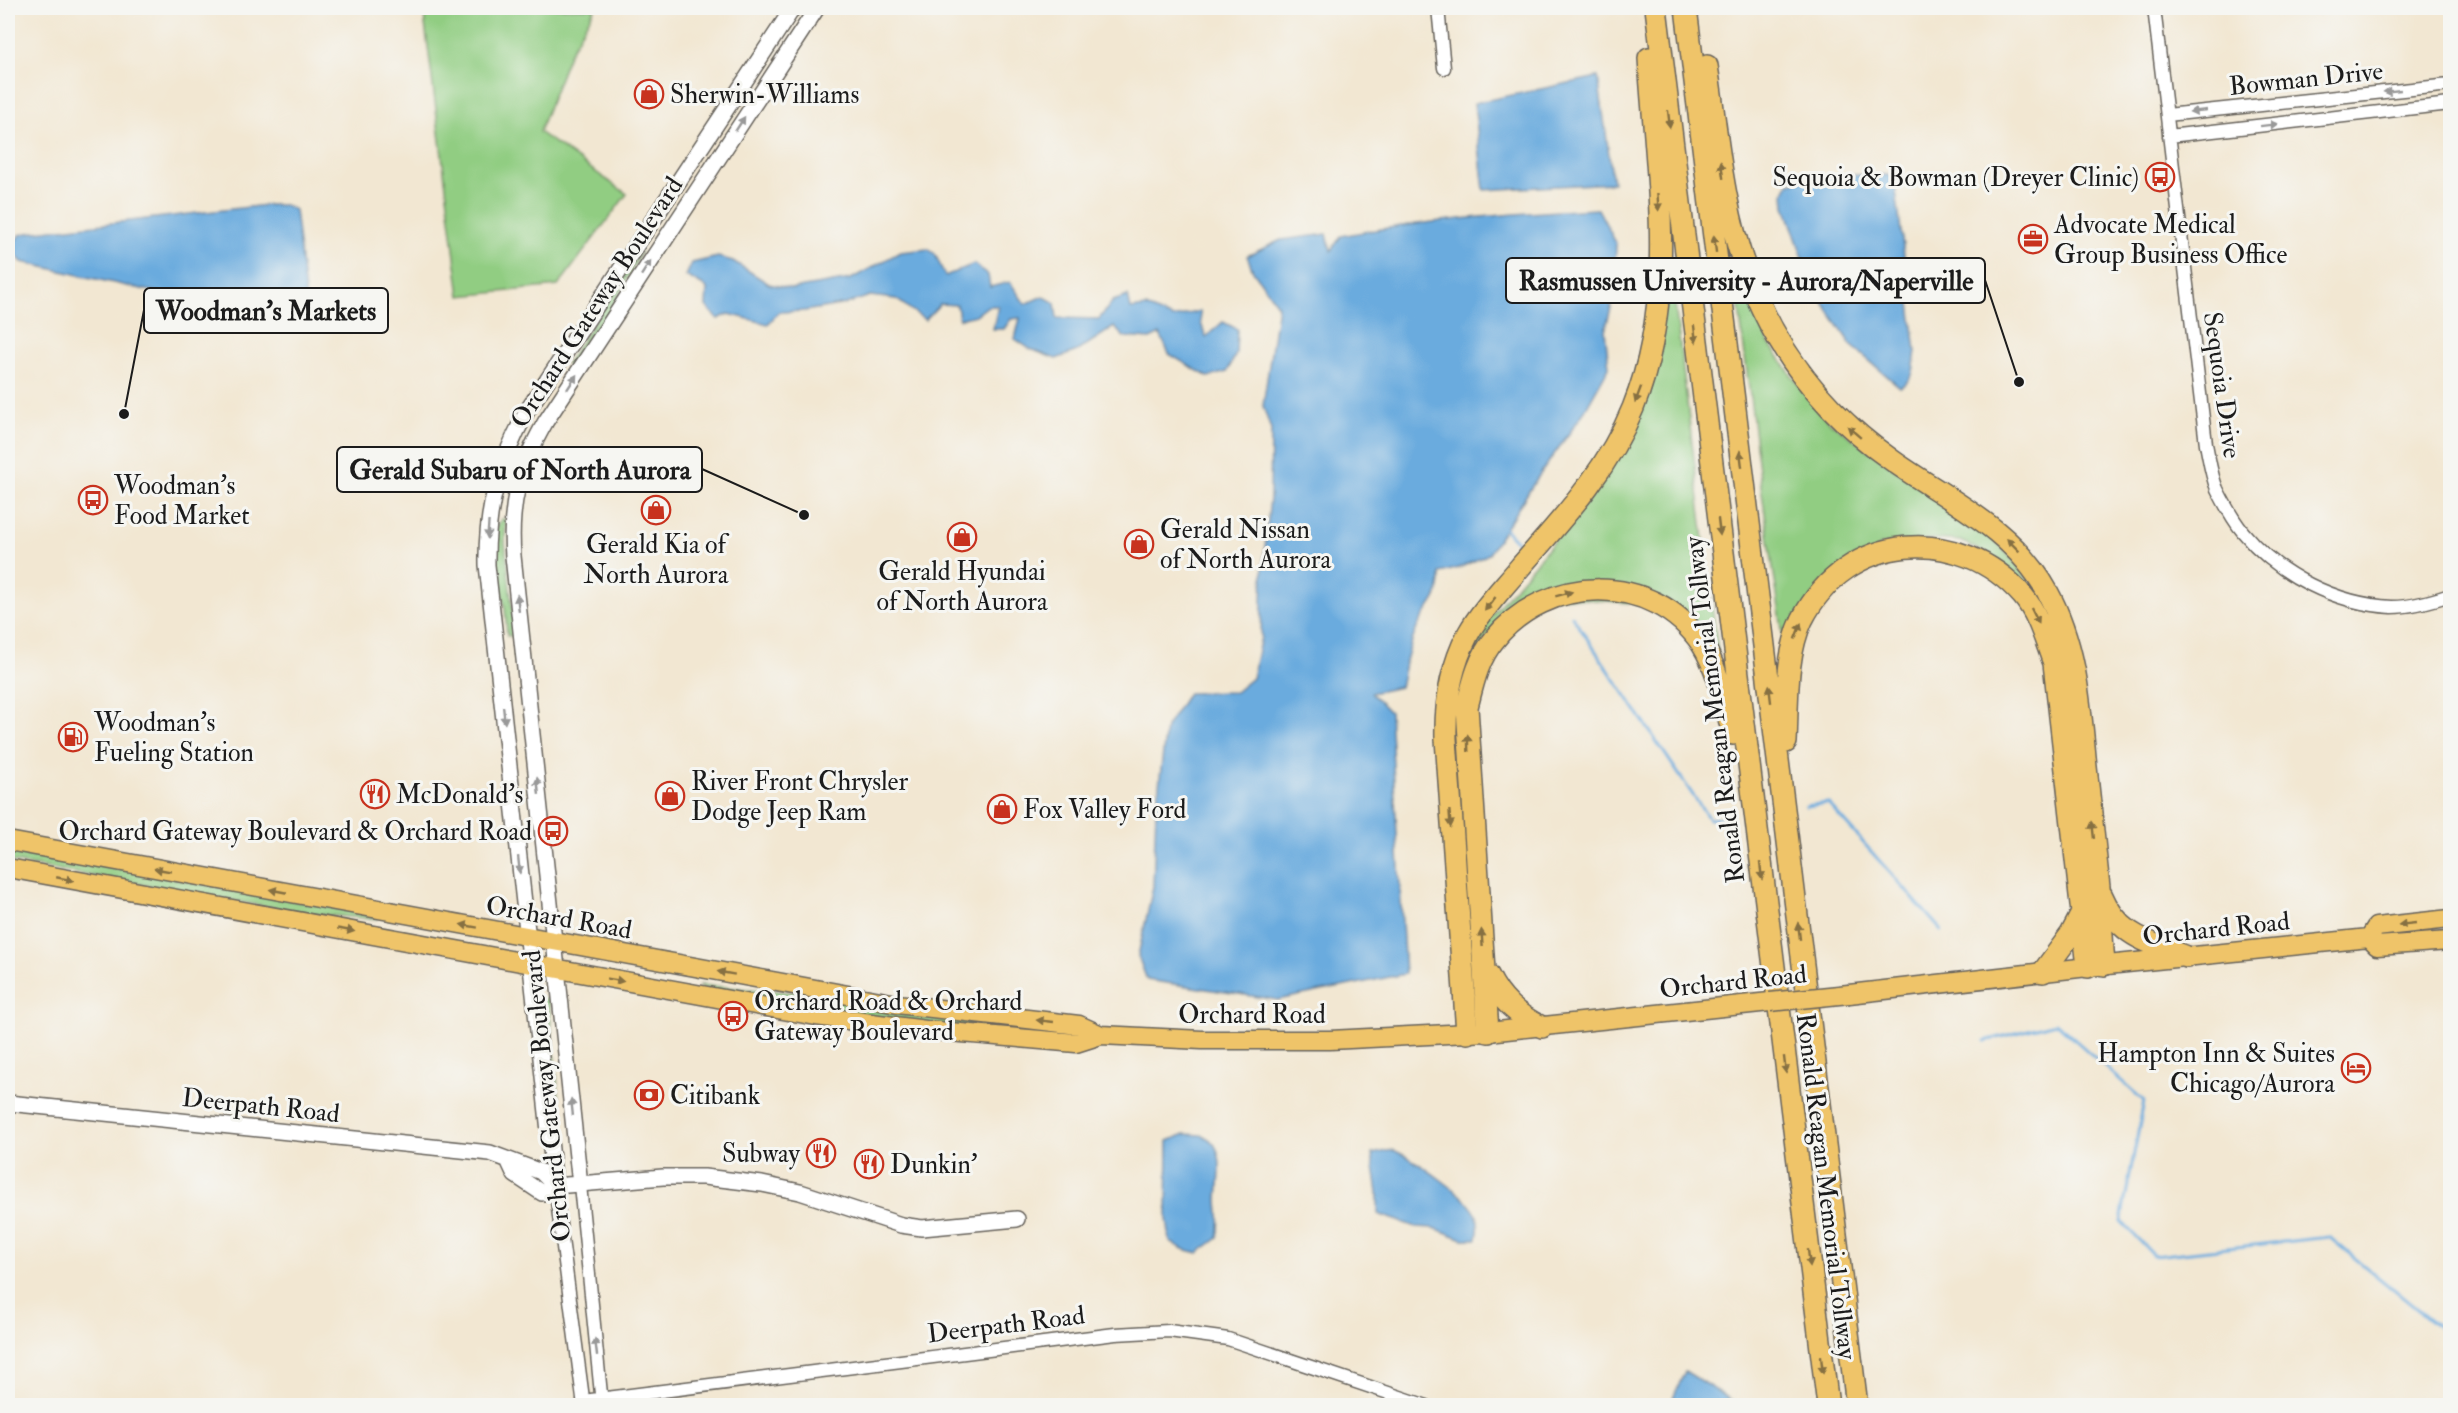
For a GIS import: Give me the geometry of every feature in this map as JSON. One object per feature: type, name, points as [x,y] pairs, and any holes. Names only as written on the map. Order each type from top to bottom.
[{"type":"highway","name":"Ronald Reagan Memorial Tollway","points":[[1686,8],[1857,1406]]},
{"type":"highway","points":[[1692,8],[1705,48],[1727,201],[1737,242],[1749,280],[1780,346],[1840,420],[1864,441],[2003,535],[2036,572],[2057,610],[2076,674],[2099,888],[2096,966]]},
{"type":"highway","name":"Ronald Reagan Memorial Tollway","points":[[1656,13],[1828,1406]]},
{"type":"highway","points":[[1467,1033],[1445,721],[1452,674],[1468,634],[1495,597],[1561,521],[1601,470],[1633,409],[1644,377],[1657,320],[1660,283],[1661,251],[1648,56],[1656,13]]},
{"type":"highway","points":[[1783,794],[1794,642],[1801,623],[1817,598],[1843,572],[1858,562],[1884,552],[1907,546],[1935,546],[1966,555],[1996,572],[2025,598],[2037,617],[2054,663],[2082,913],[2096,966]]},
{"type":"highway","points":[[1488,1032],[1467,707],[1473,679],[1482,657],[1507,625],[1536,604],[1568,592],[1586,589],[1620,591],[1656,603],[1687,626],[1702,644],[1713,666],[1754,813]]},
{"type":"highway","points":[[2099,888],[2106,906],[2121,927],[2135,936],[2187,957]]},
{"type":"highway","points":[[2043,972],[2072,934],[2082,913]]},
{"type":"highway","points":[[1484,967],[1501,999],[1527,1020],[1542,1027]]},
{"type":"main road","name":"Orchard Road","points":[[8,841],[897,1004],[1079,1025],[1101,1035],[1160,1039],[1276,1041],[1379,1039],[1488,1032],[2369,938],[2378,946],[2451,941]]},
{"type":"main road","name":"Orchard Road","points":[[8,868],[816,1016],[926,1030],[1076,1043],[1101,1035]]},
{"type":"main road","name":"Orchard Road","points":[[2369,938],[2376,927],[2451,919]]},
{"type":"street","name":"Orchard Gateway Boulevard","points":[[583,1403],[555,1186],[487,565],[490,511],[501,465],[527,411],[792,8]]},
{"type":"street","name":"Orchard Gateway Boulevard","points":[[602,1402],[513,556],[512,522],[519,478],[546,421],[817,8]]},
{"type":"street","points":[[1438,8],[1444,68]]},
{"type":"street","name":"Sequoia Drive","points":[[2154,8],[2206,444],[2216,487],[2242,531],[2266,557],[2291,574],[2333,595],[2393,607],[2427,602],[2451,595]]},
{"type":"street","name":"Bowman Drive","points":[[2167,115],[2451,85]]},
{"type":"street","name":"Bowman Drive","points":[[2169,136],[2451,104]]},
{"type":"street","name":"Deerpath Road","points":[[8,1103],[490,1153],[509,1162],[525,1164],[541,1173],[555,1186]]},
{"type":"street","points":[[555,1186],[663,1177],[705,1177],[762,1184],[800,1192],[901,1225],[922,1228],[1017,1219]]},
{"type":"street","name":"Deerpath Road","points":[[583,1403],[1115,1334],[1169,1331],[1228,1339],[1427,1406]]},
{"type":"green space","points":[[423,8],[595,8],[570,52],[539,132],[627,194],[558,286],[460,296]]},
{"type":"green space","points":[[640,252],[609,313],[571,368],[566,364]]},
{"type":"green space","points":[[1733,259],[1768,342],[1808,398],[1831,423],[1994,540],[2024,575],[2049,616],[2003,565],[1961,541],[1932,539],[1881,545],[1787,637],[1783,636],[1761,486]]},
{"type":"green space","points":[[1670,265],[1718,653],[1675,607],[1537,595],[1527,598],[1509,610],[1474,652],[1470,650],[1485,623],[1604,481]]},
{"type":"green space","points":[[502,519],[506,519],[505,542],[515,635],[507,636],[504,602],[493,557],[493,537]]},
{"type":"green space","points":[[8,848],[378,916],[378,919],[309,914],[8,861]]},
{"type":"green space","points":[[700,985],[800,993],[1085,1031],[1084,1037],[900,1021],[700,988]]},
{"type":"green space","points":[[548,996],[562,1125],[571,1166],[569,1169],[564,1165],[551,1052],[542,1004]]},
{"type":"water","points":[[1598,77],[1613,183],[1484,190],[1474,103]]},
{"type":"water","points":[[1894,175],[1916,351],[1911,376],[1900,387],[1851,345],[1813,287],[1785,206],[1784,193],[1789,183],[1816,178]]},
{"type":"water","points":[[266,205],[285,205],[295,210],[308,318],[303,321],[131,287],[22,262],[15,254],[15,241],[20,235],[27,233]]},
{"type":"water","points":[[1598,209],[1616,243],[1614,296],[1605,331],[1609,367],[1582,415],[1536,480],[1489,554],[1459,568],[1440,573],[1436,597],[1414,635],[1400,687],[1371,693],[1390,712],[1405,974],[1278,1000],[1147,980],[1138,956],[1153,887],[1156,811],[1166,727],[1188,693],[1235,692],[1252,678],[1261,637],[1263,569],[1270,498],[1271,430],[1263,406],[1278,306],[1253,271],[1247,256],[1281,240],[1327,234],[1331,251],[1341,236],[1373,230],[1469,218]]},
{"type":"water","points":[[928,249],[935,254],[945,276],[974,264],[988,275],[990,287],[1010,282],[1025,304],[1043,296],[1055,303],[1057,318],[1099,319],[1113,301],[1128,296],[1131,309],[1146,307],[1173,318],[1200,311],[1206,337],[1223,322],[1237,329],[1236,354],[1227,372],[1208,377],[1169,354],[1160,334],[1150,339],[1124,337],[1114,327],[1077,351],[1056,359],[1030,349],[1015,339],[1020,318],[1011,319],[1004,329],[993,329],[998,306],[988,306],[976,315],[959,319],[957,305],[940,304],[925,320],[896,299],[870,296],[846,304],[804,311],[779,312],[768,324],[729,314],[718,319],[706,306],[707,288],[686,276],[692,263],[718,257],[733,261],[769,284],[792,289],[851,279],[900,252]]},
{"type":"water","points":[[1185,1134],[1202,1135],[1211,1141],[1219,1156],[1220,1165],[1218,1238],[1198,1253],[1170,1242],[1167,1218],[1168,1141]]},
{"type":"water","points":[[1393,1150],[1426,1169],[1463,1198],[1477,1216],[1479,1225],[1477,1239],[1463,1239],[1434,1228],[1416,1227],[1378,1214],[1378,1193],[1372,1154]]},
{"type":"water","points":[[1685,1371],[1739,1405],[1670,1405]]},
{"type":"waterway","points":[[1505,529],[1520,545]]},
{"type":"waterway","points":[[1572,616],[1709,819],[1722,818]]},
{"type":"waterway","points":[[1806,806],[1828,803],[1941,930]]},
{"type":"waterway","points":[[1985,1041],[2056,1023],[2144,1101],[2121,1221],[2154,1256],[2329,1237],[2450,1336]]},
{"type":"place","name":"Sherwin-Williams","points":[[649,94]]},
{"type":"place","name":"Sequoia & Bowman (Dreyer Clinic)","points":[[2160,177]]},
{"type":"place","name":"Advocate Medical Group Business Office","points":[[2033,239]]},
{"type":"place","name":"Rasmussen University - Aurora/Naperville","points":[[2019,382]]},
{"type":"place","name":"Woodman's Markets","points":[[124,414]]},
{"type":"place","name":"Woodman's Food Market","points":[[93,500]]},
{"type":"place","name":"Gerald Kia of North Aurora","points":[[656,510]]},
{"type":"place","name":"Gerald Subaru of North Aurora","points":[[804,515]]},
{"type":"place","name":"Gerald Hyundai of North Aurora","points":[[962,537]]},
{"type":"place","name":"Gerald Nissan of North Aurora","points":[[1139,544]]},
{"type":"place","name":"Woodman's Fueling Station","points":[[73,737]]},
{"type":"place","name":"McDonald's","points":[[375,794]]},
{"type":"place","name":"River Front Chrysler Dodge Jeep Ram","points":[[670,796]]},
{"type":"place","name":"Fox Valley Ford","points":[[1002,809]]},
{"type":"place","name":"Orchard Gateway Boulevard & Orchard Road","points":[[553,831]]},
{"type":"place","name":"Orchard Road & Orchard Gateway Boulevard","points":[[733,1016]]},
{"type":"place","name":"Hampton Inn & Suites Chicago/Aurora","points":[[2356,1068]]},
{"type":"place","name":"Citibank","points":[[649,1095]]},
{"type":"place","name":"Subway","points":[[821,1153]]},
{"type":"place","name":"Dunkin'","points":[[869,1164]]}]
